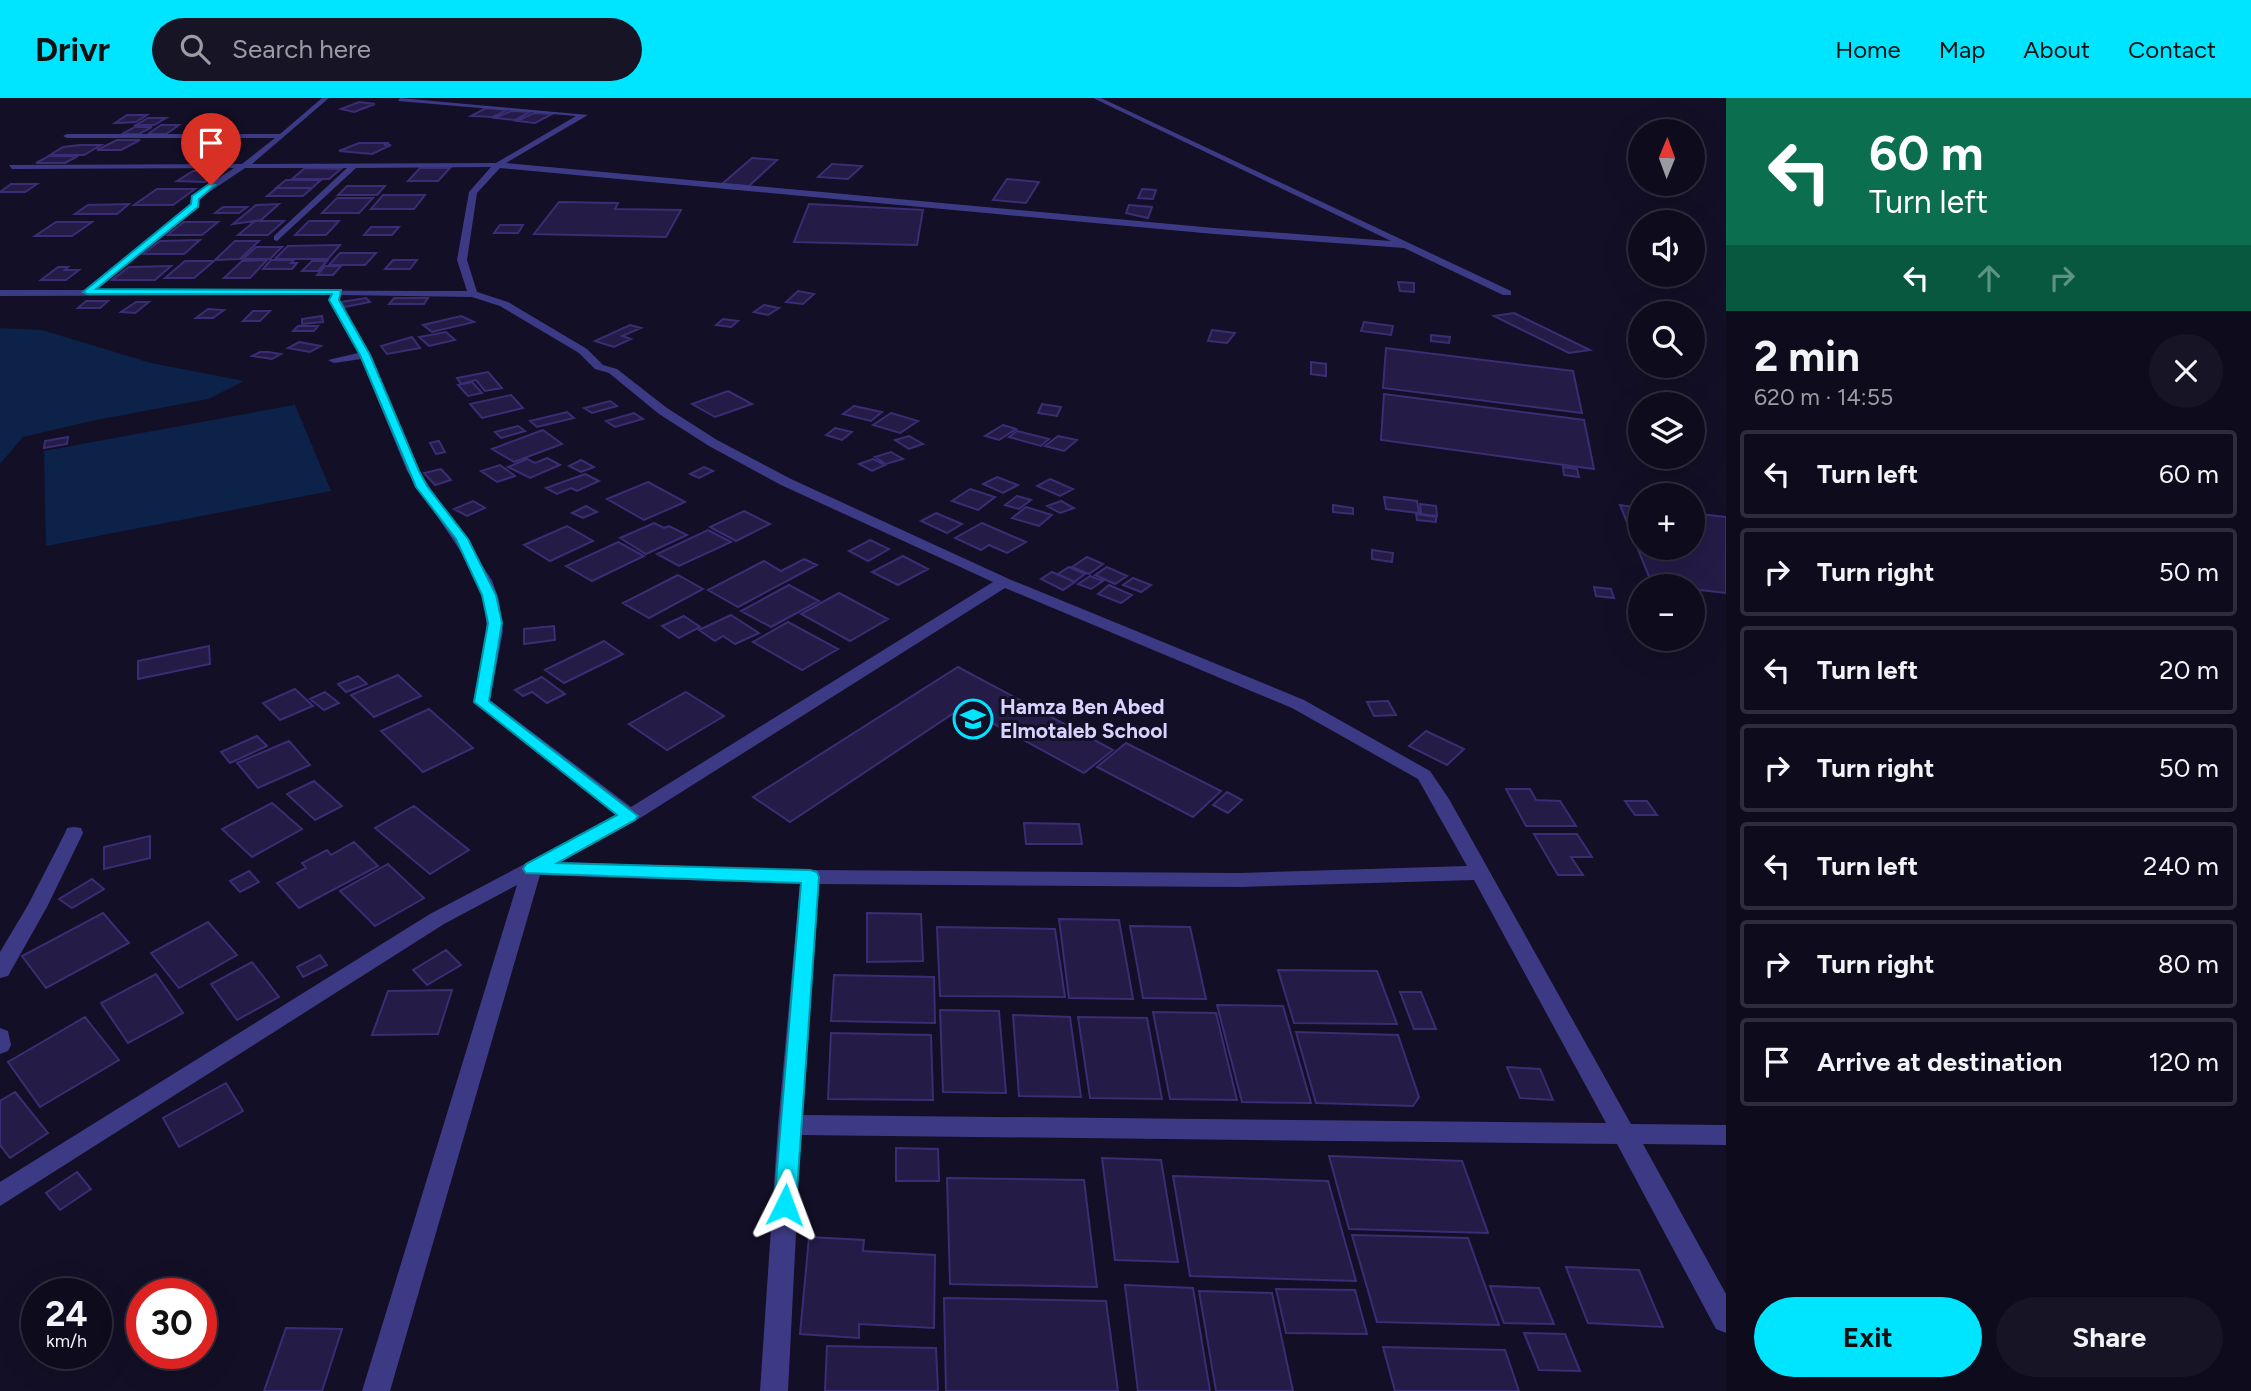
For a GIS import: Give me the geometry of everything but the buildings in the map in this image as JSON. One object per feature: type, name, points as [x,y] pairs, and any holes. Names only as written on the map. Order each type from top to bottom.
[{"type":"street","points":[[87,292],[195,205],[195,198],[243,166],[326,98]]},
{"type":"street","points":[[1097,98],[1507,293]]},
{"type":"street","points":[[400,100],[584,115],[498,164],[474,192],[462,260],[473,294]]},
{"type":"street","points":[[67,136],[280,136]]},
{"type":"street","points":[[12,167],[353,167],[498,164],[1214,231],[1405,245]]},
{"type":"street","points":[[277,239],[353,167]]},
{"type":"street","points":[[338,292],[334,300],[365,355],[417,479],[462,539],[489,595],[495,623],[481,702],[629,816]]},
{"type":"street","points":[[0,293],[473,294],[504,304],[583,351],[599,367],[613,371],[663,411],[786,482],[1004,582],[1298,704],[1424,775],[1440,799],[1626,1133],[1726,1320]]},
{"type":"street","points":[[334,360],[365,355]]},
{"type":"street","points":[[0,1195],[437,919],[629,816],[1004,582]]},
{"type":"street","points":[[0,970],[37,907],[74,833]]},
{"type":"street","points":[[532,869],[810,877],[1241,880],[1480,873]]},
{"type":"street","points":[[376,1391],[532,869]]},
{"type":"street","points":[[775,1391],[790,1125],[810,877]]},
{"type":"street","points":[[0,1037],[0,1045]]},
{"type":"street","points":[[790,1125],[1726,1136]]},
{"type":"water","points":[[0,328],[42,330],[151,363],[244,381],[208,399],[23,437],[0,464]]},
{"type":"water","points":[[293,400],[331,491],[46,546],[44,451],[294,405]]},
{"type":"place","name":"Hamza Ben Abed Elmotaleb School","points":[[973,719]]},
{"type":"route","points":[[211,185],[195,198],[195,205],[87,292],[338,292],[334,300],[365,355],[413,471],[462,539],[489,595],[495,623],[481,702],[629,816],[532,869],[810,877],[785,1205]]}]
